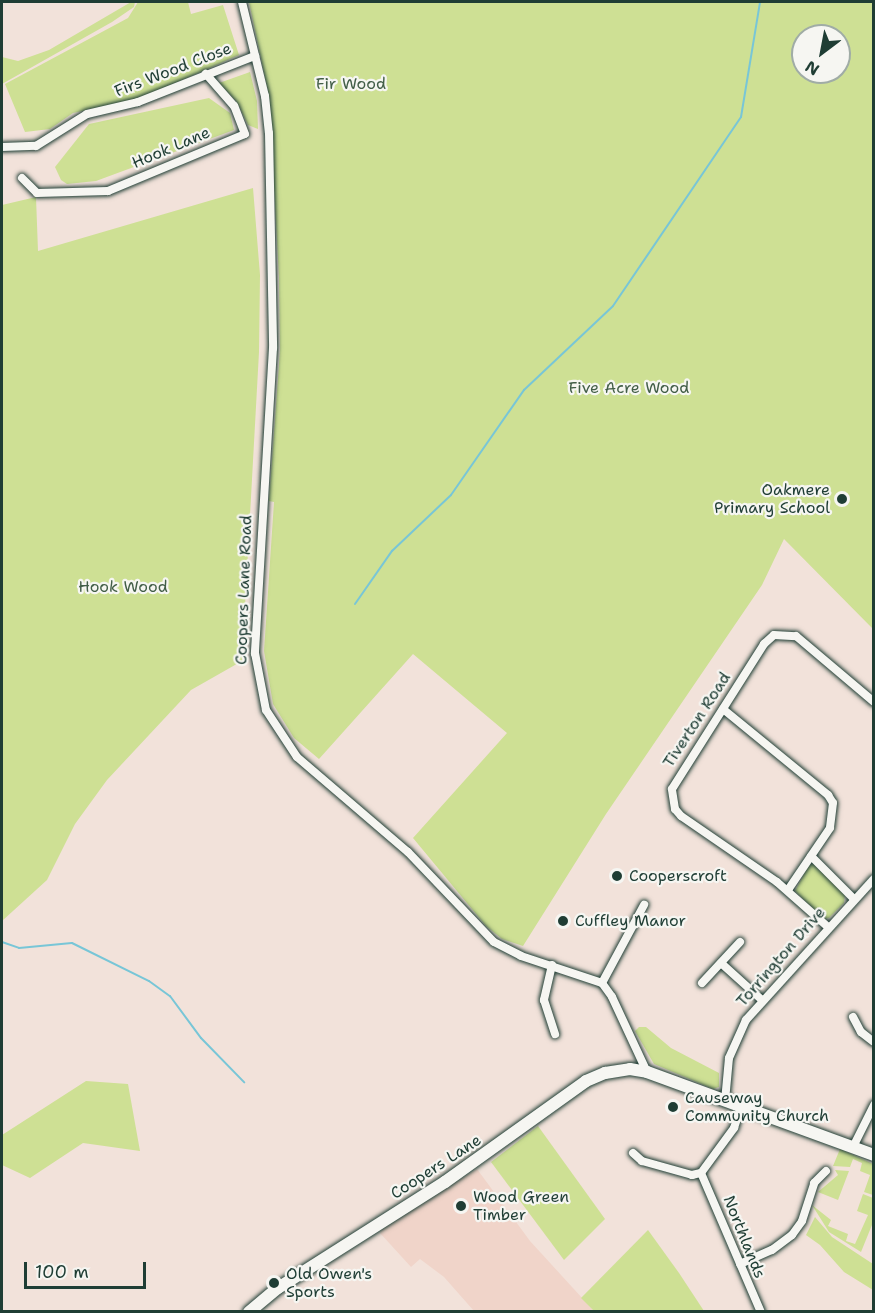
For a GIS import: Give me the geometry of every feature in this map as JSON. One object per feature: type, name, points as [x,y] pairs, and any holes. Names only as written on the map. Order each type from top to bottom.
[{"type":"main road","name":"Coopers Lane","points":[[249,1311],[301,1272],[472,1164],[595,1076],[630,1069],[647,1072],[854,1145],[873,1155]]},
{"type":"street","name":"Coopers Lane Road","points":[[242,2],[265,96],[269,133],[273,348],[255,653],[261,696],[273,725],[297,757],[408,852],[480,930],[505,949],[602,983]]},
{"type":"street","name":"Firs Wood Close","points":[[2,147],[36,146],[87,114],[138,102],[255,56]]},
{"type":"street","name":"Hook Lane","points":[[22,178],[38,194],[108,191],[245,134],[234,106],[206,74]]},
{"type":"street","name":"Tiverton Road","points":[[828,927],[788,890],[675,809],[674,783],[767,640],[784,633],[801,639],[873,702]]},
{"type":"street","points":[[723,709],[828,795],[833,803],[833,820],[788,890]]},
{"type":"street","points":[[811,856],[854,898]]},
{"type":"street","name":"Torrington Drive","points":[[725,1101],[733,1045],[762,1000],[873,879]]},
{"type":"street","points":[[644,905],[602,983],[612,997],[647,1072]]},
{"type":"street","points":[[702,984],[740,942]]},
{"type":"street","points":[[721,963],[762,1000]]},
{"type":"street","points":[[552,965],[544,1000],[555,1034]]},
{"type":"street","points":[[853,1017],[861,1032],[873,1042]]},
{"type":"street","points":[[854,1145],[873,1106]]},
{"type":"street","points":[[633,1153],[642,1161],[693,1175],[701,1173],[735,1128],[741,1107]]},
{"type":"street","points":[[740,1264],[772,1250],[796,1231],[814,1183],[826,1171]]},
{"type":"street","name":"Northlands","points":[[701,1173],[761,1311]]},
{"type":"shaded area","points":[[477,1169],[530,1241],[594,1311],[474,1311],[444,1277],[420,1259],[411,1267],[380,1233],[383,1227]]},
{"type":"green space","points":[[131,2],[135,2],[134,7],[112,22],[2,84],[2,57],[18,61],[49,50]]},
{"type":"green space","points":[[138,2],[188,2],[191,14],[223,5],[239,55],[139,99],[73,113],[50,129],[25,132],[5,84],[128,18]]},
{"type":"green space","points":[[249,2],[873,2],[873,629],[784,539],[762,585],[606,814],[523,946],[502,939],[486,926],[413,838],[507,733],[413,654],[319,759],[294,738],[273,704],[264,651],[274,502],[269,501],[280,350],[279,278],[269,96]]},
{"type":"green space","points":[[250,72],[257,101],[258,129],[248,125],[237,102],[219,83]]},
{"type":"green space","points":[[209,98],[230,113],[234,130],[96,181],[67,184],[61,180],[55,167],[89,124]]},
{"type":"green space","name":"Hook Wood","points":[[253,188],[260,275],[259,352],[242,661],[191,690],[107,780],[75,824],[47,880],[2,921],[2,205],[36,197],[38,251]]},
{"type":"green space","points":[[815,864],[845,894],[844,903],[829,918],[824,919],[795,891],[809,865]]},
{"type":"green space","points":[[639,1027],[646,1027],[671,1048],[719,1073],[719,1087],[713,1089],[654,1064],[635,1031]]},
{"type":"green space","points":[[86,1081],[128,1084],[140,1151],[83,1143],[30,1178],[2,1165],[2,1135]]},
{"type":"green space","points":[[538,1126],[605,1219],[564,1260],[491,1162]]},
{"type":"green space","points":[[840,1149],[873,1164],[873,1195],[864,1192],[870,1175],[860,1171],[862,1163],[853,1159],[850,1167],[833,1166]]},
{"type":"green space","points":[[835,1170],[849,1171],[838,1200],[818,1192],[838,1175]]},
{"type":"green space","points":[[863,1194],[873,1198],[874,1220],[861,1252],[829,1232],[812,1205],[831,1220],[828,1226],[848,1234],[846,1241],[855,1244],[868,1215],[857,1211]]},
{"type":"green space","points":[[815,1217],[832,1237],[873,1264],[873,1290],[844,1272],[820,1245],[806,1235]]},
{"type":"green space","points":[[648,1230],[704,1311],[594,1311],[581,1298]]},
{"type":"waterway","points":[[355,604],[392,551],[451,495],[524,390],[613,306],[741,117],[760,2]]},
{"type":"waterway","points":[[2,942],[19,948],[72,943],[149,981],[170,996],[201,1038],[244,1082]]},
{"type":"place","name":"Oakmere Primary School","points":[[842,499]]},
{"type":"place","name":"Cooperscroft","points":[[617,876]]},
{"type":"place","name":"Cuffley Manor","points":[[563,921]]},
{"type":"place","name":"Causeway Community Church","points":[[673,1107]]},
{"type":"place","name":"Wood Green Timber","points":[[461,1206]]},
{"type":"place","name":"Old Owen's Sports","points":[[274,1283]]},
{"type":"park label","name":"Fir Wood","points":[[351,84]]},
{"type":"park label","name":"Five Acre Wood","points":[[629,388]]}]
